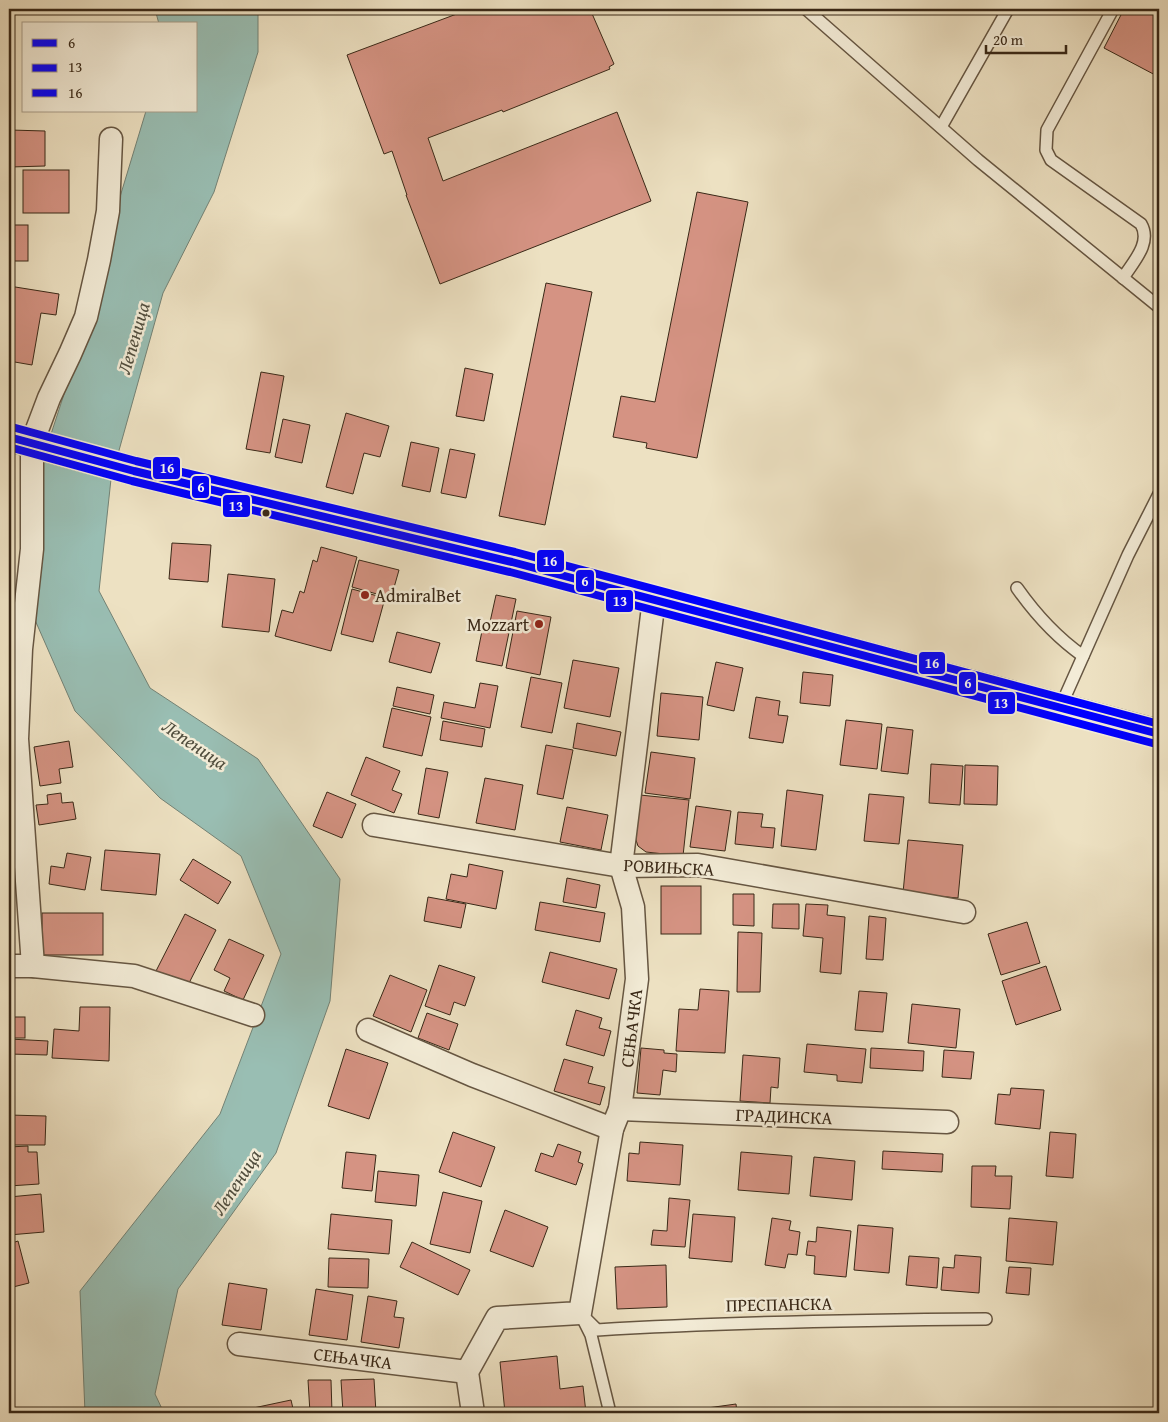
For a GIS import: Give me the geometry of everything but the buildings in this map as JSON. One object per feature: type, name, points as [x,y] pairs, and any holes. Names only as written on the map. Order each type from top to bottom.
[{"type":"street","points":[[33,966],[17,739],[22,649],[32,549],[32,444],[49,398],[86,317],[108,211],[111,139]]},
{"type":"street","points":[[32,444],[134,471],[512,562],[1159,734]]},
{"type":"street","name":"СЕЊАЧКА","points":[[580,1313],[616,1119],[638,979],[634,907],[621,866],[654,599]]},
{"type":"street","name":"РОВИЊСКА","points":[[374,825],[621,866],[698,865],[964,912]]},
{"type":"street","points":[[9,966],[33,966],[134,976],[253,1015]]},
{"type":"street","name":"ГРАДИНСКА","points":[[368,1030],[472,1075],[616,1119],[947,1122]]},
{"type":"street","points":[[473,1413],[467,1372],[498,1318],[580,1313]]},
{"type":"street","name":"СЕЊАЧКА","points":[[239,1344],[467,1372]]},
{"type":"lane","points":[[806,9],[1000,178],[1159,307]]},
{"type":"lane","points":[[941,126],[1008,9]]},
{"type":"lane","points":[[1113,9],[1051,122],[1045,141],[1046,150],[1051,160],[1141,224],[1146,237],[1143,247],[1123,278]]},
{"type":"lane","points":[[1060,708],[1128,555],[1159,494]]},
{"type":"lane","points":[[1017,588],[1031,608],[1050,629],[1083,656]]},
{"type":"lane","points":[[580,1313],[591,1336],[610,1413]]},
{"type":"lane","name":"ПРЕСПАНСКА","points":[[580,1313],[597,1330],[687,1324],[802,1320],[986,1319]]},
{"type":"water","name":"Лепеница","points":[[155,9],[258,9],[258,52],[214,192],[163,293],[111,479],[99,591],[150,688],[258,759],[340,879],[330,1001],[276,1153],[178,1289],[155,1394],[164,1413],[85,1413],[80,1291],[220,1114],[281,954],[241,856],[160,798],[75,711],[35,620],[40,468],[80,345],[113,220],[146,112],[198,112],[198,22],[158,22]]},
{"type":"transit line","name":"16","points":[[12,427],[136,461],[515,552],[1159,724]]},
{"type":"transit line","name":"6","points":[[9,437],[134,471],[512,562],[1159,734]]},
{"type":"transit line","name":"13","points":[[9,447],[132,481],[510,572],[1156,744]]},
{"type":"place","name":"AdmiralBet","points":[[365,595]]},
{"type":"place","name":"Mozzart","points":[[539,624]]}]
